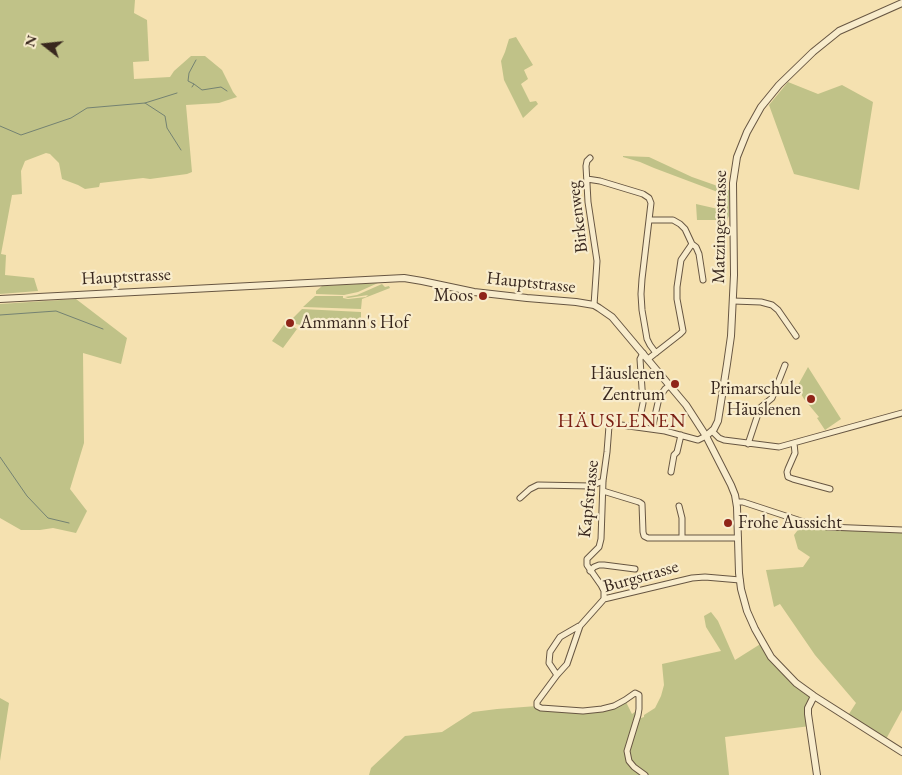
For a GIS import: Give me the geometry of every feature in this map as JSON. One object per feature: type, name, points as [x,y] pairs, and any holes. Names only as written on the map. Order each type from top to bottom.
[{"type":"street","name":"Matzingerstrasse","points":[[712,431],[718,421],[731,336],[734,266],[733,183],[737,157],[747,132],[761,107],[779,85],[828,39],[857,22],[902,3]]},
{"type":"street","name":"Birkenweg","points":[[590,158],[586,166],[588,202],[596,261],[594,305]]},
{"type":"street","points":[[587,179],[643,194],[649,198],[649,220],[641,294],[647,339],[656,352]]},
{"type":"street","points":[[649,220],[673,220],[685,228],[699,254],[703,280]]},
{"type":"street","points":[[648,359],[683,331],[677,299],[679,271],[681,260],[692,244]]},
{"type":"street","name":"Hauptstrasse","points":[[0,299],[404,278],[494,294],[594,305],[612,317],[693,415],[731,485],[737,502],[740,580],[743,597],[749,616],[771,657],[796,683],[902,752]]},
{"type":"street","points":[[733,301],[761,302],[772,306],[778,310],[796,336]]},
{"type":"street","points":[[643,353],[640,359],[643,403],[638,427],[670,432],[698,440],[712,431],[722,440],[775,447],[902,413]]},
{"type":"street","points":[[748,444],[760,408],[772,398],[785,365]]},
{"type":"street","points":[[652,429],[659,398],[670,385]]},
{"type":"street","name":"Kapfstrasse","points":[[590,571],[587,559],[599,546],[601,539],[603,481],[608,452],[609,426],[614,424],[638,427]]},
{"type":"street","points":[[671,472],[674,455],[681,435]]},
{"type":"street","points":[[794,443],[796,453],[787,472],[788,477],[793,480],[830,489]]},
{"type":"street","points":[[520,498],[538,485],[591,486],[603,481]]},
{"type":"street","points":[[603,492],[642,504],[643,532],[650,539],[738,538]]},
{"type":"street","points":[[737,502],[743,502],[804,522],[828,527],[902,530]]},
{"type":"street","points":[[679,506],[682,518],[682,538]]},
{"type":"street","points":[[604,599],[604,591],[601,585],[590,571],[594,567],[604,565],[635,570]]},
{"type":"street","name":"Burgstrasse","points":[[645,775],[629,761],[627,750],[640,710],[639,695],[635,693],[614,706],[602,709],[541,708],[537,706],[537,702],[557,675],[568,664],[580,626],[604,599],[692,578],[740,580]]},
{"type":"street","points":[[557,675],[549,664],[550,652],[560,636],[580,626]]},
{"type":"street","points":[[814,696],[808,708],[808,714],[817,775]]},
{"type":"green space","points":[[0,0],[135,0],[134,13],[147,20],[149,61],[133,62],[134,79],[170,77],[191,56],[205,56],[222,70],[237,97],[219,103],[186,105],[192,172],[187,174],[100,183],[99,187],[85,189],[62,179],[59,163],[50,154],[46,153],[25,161],[21,171],[22,194],[12,195],[1,254],[6,255],[5,275],[34,278],[38,291],[0,294]]},
{"type":"green space","points":[[516,37],[533,65],[524,70],[528,79],[521,84],[530,102],[536,101],[538,104],[523,118],[504,80],[501,61],[509,39]]},
{"type":"green space","points":[[788,82],[818,94],[842,85],[873,102],[859,190],[794,174],[769,105]]},
{"type":"green space","points":[[623,156],[649,157],[692,177],[729,190],[729,216],[727,220],[697,220],[696,204],[718,209],[723,194]]},
{"type":"green space","points":[[378,283],[358,292],[344,295],[316,294],[316,291],[322,286]]},
{"type":"green space","points":[[382,284],[390,288],[362,299],[361,309],[303,307],[315,296],[343,296],[343,298],[348,299],[366,297],[368,295],[345,297],[357,295]]},
{"type":"green space","points":[[76,299],[127,338],[121,364],[83,353],[84,443],[70,489],[87,511],[76,533],[53,528],[21,530],[0,518],[0,304]]},
{"type":"green space","points":[[302,309],[361,312],[361,324],[296,324],[291,320]]},
{"type":"green space","points":[[286,322],[297,329],[283,348],[272,341]]},
{"type":"green space","points":[[808,367],[841,419],[825,430],[817,418],[819,417],[797,387]]},
{"type":"green space","points":[[804,522],[817,525],[902,530],[902,710],[885,741],[847,717],[856,703],[815,655],[780,604],[774,607],[766,570],[803,567],[810,557],[798,549],[794,535]]},
{"type":"green space","points":[[711,612],[718,621],[735,660],[762,643],[771,657],[814,696],[810,726],[725,737],[729,775],[369,775],[371,768],[405,736],[442,732],[473,712],[537,706],[541,708],[602,709],[625,700],[632,714],[639,709],[639,715],[641,718],[644,717],[644,715],[655,708],[661,696],[664,685],[662,664],[721,651],[706,627],[704,616]]},
{"type":"green space","points":[[0,698],[9,703],[0,761]]},
{"type":"waterway","points":[[192,87],[194,84],[188,81],[189,73],[196,60]]},
{"type":"waterway","points":[[194,84],[202,90],[221,87],[227,91]]},
{"type":"waterway","points":[[145,103],[177,93]]},
{"type":"waterway","points":[[0,126],[21,135],[71,118],[87,108],[145,103],[165,116],[167,128],[181,150]]},
{"type":"waterway","points":[[0,315],[56,311],[103,329]]},
{"type":"waterway","points":[[0,457],[27,496],[48,518],[69,523]]},
{"type":"place","name":"Moos","points":[[483,296]]},
{"type":"place","name":"Ammann's Hof","points":[[290,323]]},
{"type":"place","name":"Häuslenen Zentrum","points":[[675,384]]},
{"type":"place","name":"Primarschule Häuslenen","points":[[811,399]]},
{"type":"place","name":"Frohe Aussicht","points":[[728,523]]},
{"type":"district","name":"HÄUSLENEN","points":[[622,422]]}]
